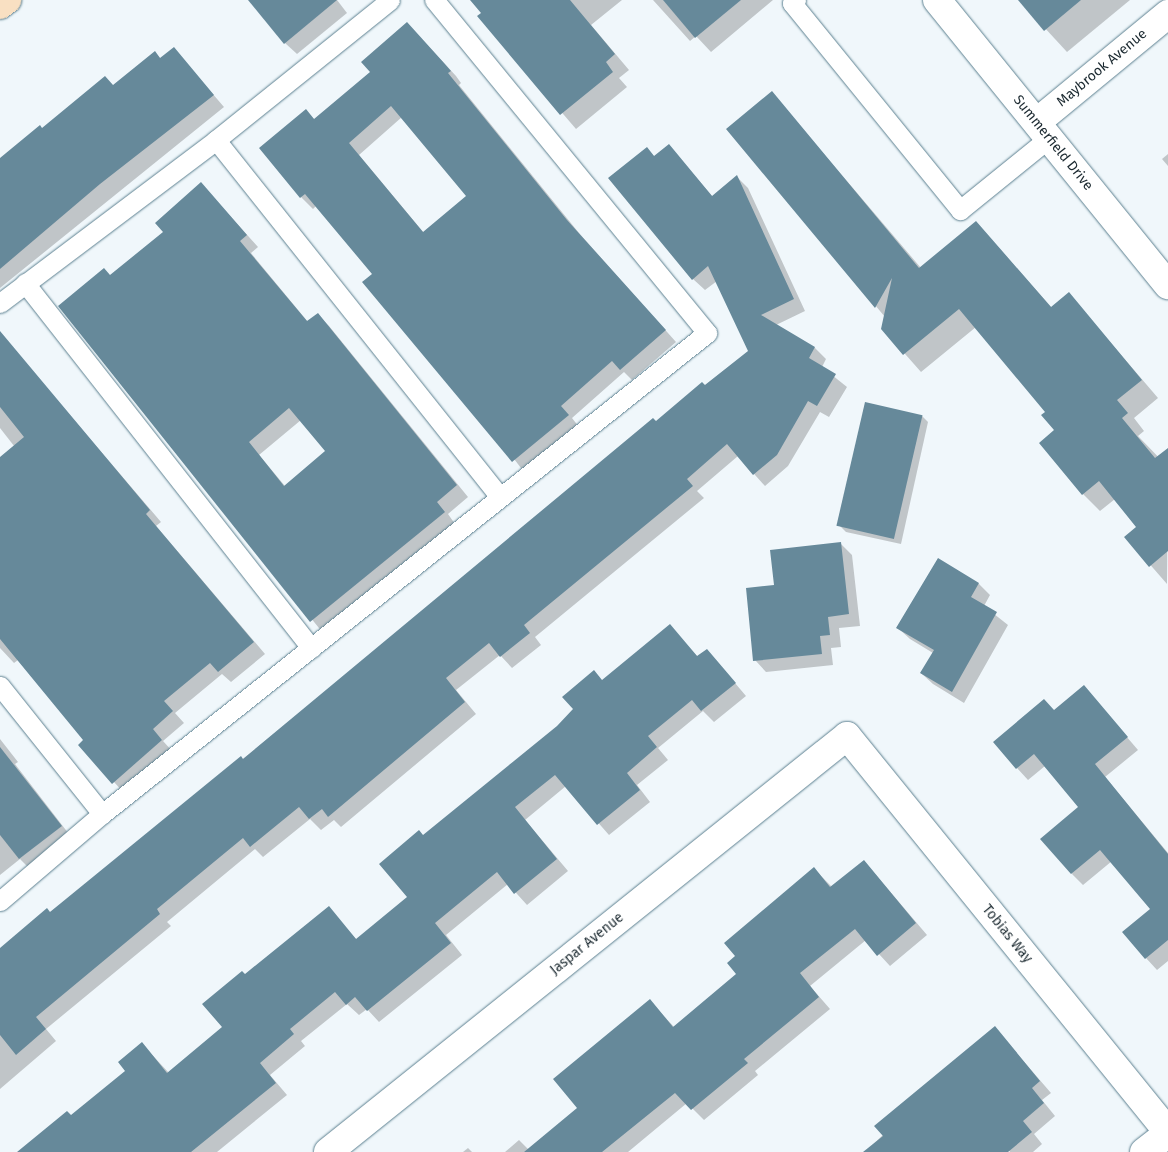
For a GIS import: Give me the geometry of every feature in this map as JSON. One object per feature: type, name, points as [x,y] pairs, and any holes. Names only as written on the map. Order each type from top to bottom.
[{"type":"main road","points":[[0,5],[7,0]]},
{"type":"street","name":"Summerfield Drive","points":[[937,0],[1168,286]]},
{"type":"street","name":"Maybrook Avenue","points":[[1043,130],[1168,14]]},
{"type":"street","name":"Tobias Way","points":[[847,736],[1168,1133]]},
{"type":"street","name":"Jaspar Avenue","points":[[328,1152],[847,736]]},
{"type":"street","points":[[1144,1152],[1168,1133]]},
{"type":"lane","points":[[0,303],[216,140],[390,0]]},
{"type":"lane","points":[[0,902],[102,814],[499,496],[707,333],[434,0]]},
{"type":"lane","points":[[796,0],[792,3],[960,210],[1043,130]]},
{"type":"lane","points":[[216,140],[499,496]]},
{"type":"lane","points":[[25,283],[311,648]]},
{"type":"lane","points":[[0,686],[102,814]]},
{"type":"building","points":[[248,0],[337,0],[284,44]]},
{"type":"building","points":[[470,0],[570,0],[615,54],[606,62],[613,72],[560,115],[477,16],[481,13]]},
{"type":"building","points":[[663,0],[741,0],[695,38]]},
{"type":"building","points":[[1018,0],[1081,0],[1044,31]]},
{"type":"building","points":[[407,22],[451,71],[448,73],[567,220],[666,330],[620,370],[612,361],[561,406],[569,415],[512,462],[362,282],[372,274],[305,194],[300,198],[259,148],[306,109],[314,119],[370,72],[361,62]],"holes":[[[391,106],[466,196],[423,232],[349,143]]]},
{"type":"building","points":[[174,47],[214,95],[100,184],[0,269],[0,158],[40,125],[42,128],[105,76],[113,85],[155,51],[160,58]]},
{"type":"building","points":[[772,91],[919,268],[976,221],[1051,307],[1069,292],[1142,380],[1117,400],[1128,413],[1122,418],[1155,458],[1168,448],[1168,551],[1149,567],[1124,537],[1136,527],[1099,481],[1082,495],[1039,443],[1054,430],[1041,415],[1045,412],[959,309],[903,355],[881,329],[892,278],[875,308],[726,129]]},
{"type":"building","points":[[669,144],[712,196],[737,175],[794,299],[761,315],[815,347],[809,358],[836,374],[817,406],[808,401],[777,455],[753,475],[727,444],[687,479],[693,486],[524,625],[530,633],[500,657],[489,643],[446,678],[465,702],[328,817],[322,809],[309,819],[299,807],[250,847],[243,838],[157,909],[160,914],[36,1017],[46,1029],[16,1055],[0,1035],[0,948],[47,908],[50,912],[241,756],[243,759],[653,418],[656,421],[702,382],[705,385],[748,351],[708,266],[692,280],[608,178],[647,147],[654,156]]},
{"type":"building","points":[[201,182],[247,235],[240,241],[307,321],[318,313],[457,485],[437,502],[445,512],[310,622],[58,306],[104,268],[110,275],[163,232],[155,223]],"holes":[[[289,408],[325,451],[284,486],[249,442]]]},
{"type":"building","points":[[0,331],[150,510],[146,514],[254,642],[218,672],[210,663],[164,701],[173,711],[153,729],[162,740],[112,784],[78,745],[83,740],[0,639],[0,457],[24,437],[0,407]]},
{"type":"building","points":[[865,402],[922,415],[894,539],[836,526]]},
{"type":"building","points":[[841,542],[849,614],[828,617],[830,635],[820,636],[822,654],[753,661],[746,588],[774,585],[770,550]]},
{"type":"building","points":[[938,558],[979,583],[971,597],[997,612],[952,692],[920,673],[934,650],[896,628]]},
{"type":"building","points":[[670,624],[697,656],[707,649],[736,683],[701,711],[692,700],[648,736],[657,747],[627,773],[640,790],[597,825],[555,775],[515,807],[557,859],[514,894],[497,872],[435,923],[451,943],[367,1011],[355,997],[346,1005],[335,992],[290,1029],[294,1034],[260,1063],[276,1083],[191,1152],[17,1152],[67,1111],[71,1115],[125,1071],[118,1062],[142,1042],[167,1073],[222,1027],[202,1004],[242,971],[245,974],[329,906],[356,939],[407,897],[379,864],[419,830],[423,835],[557,726],[573,709],[562,697],[594,670],[602,680]]},
{"type":"building","points":[[1084,685],[1128,737],[1095,764],[1168,854],[1168,940],[1145,959],[1122,932],[1150,909],[1100,850],[1071,874],[1040,839],[1078,807],[1034,754],[1016,769],[993,742],[1044,699],[1054,710]]},
{"type":"building","points":[[0,747],[62,826],[19,859],[0,835]]},
{"type":"building","points":[[864,860],[916,923],[877,956],[855,929],[800,973],[819,997],[744,1059],[748,1063],[691,1110],[675,1093],[602,1152],[524,1152],[577,1108],[553,1079],[650,999],[673,1027],[736,974],[727,963],[735,956],[724,943],[814,867],[830,887]]},
{"type":"building","points":[[995,1026],[1040,1081],[1032,1088],[1044,1103],[1023,1121],[1032,1132],[1008,1152],[863,1152],[883,1136],[874,1126]]}]
